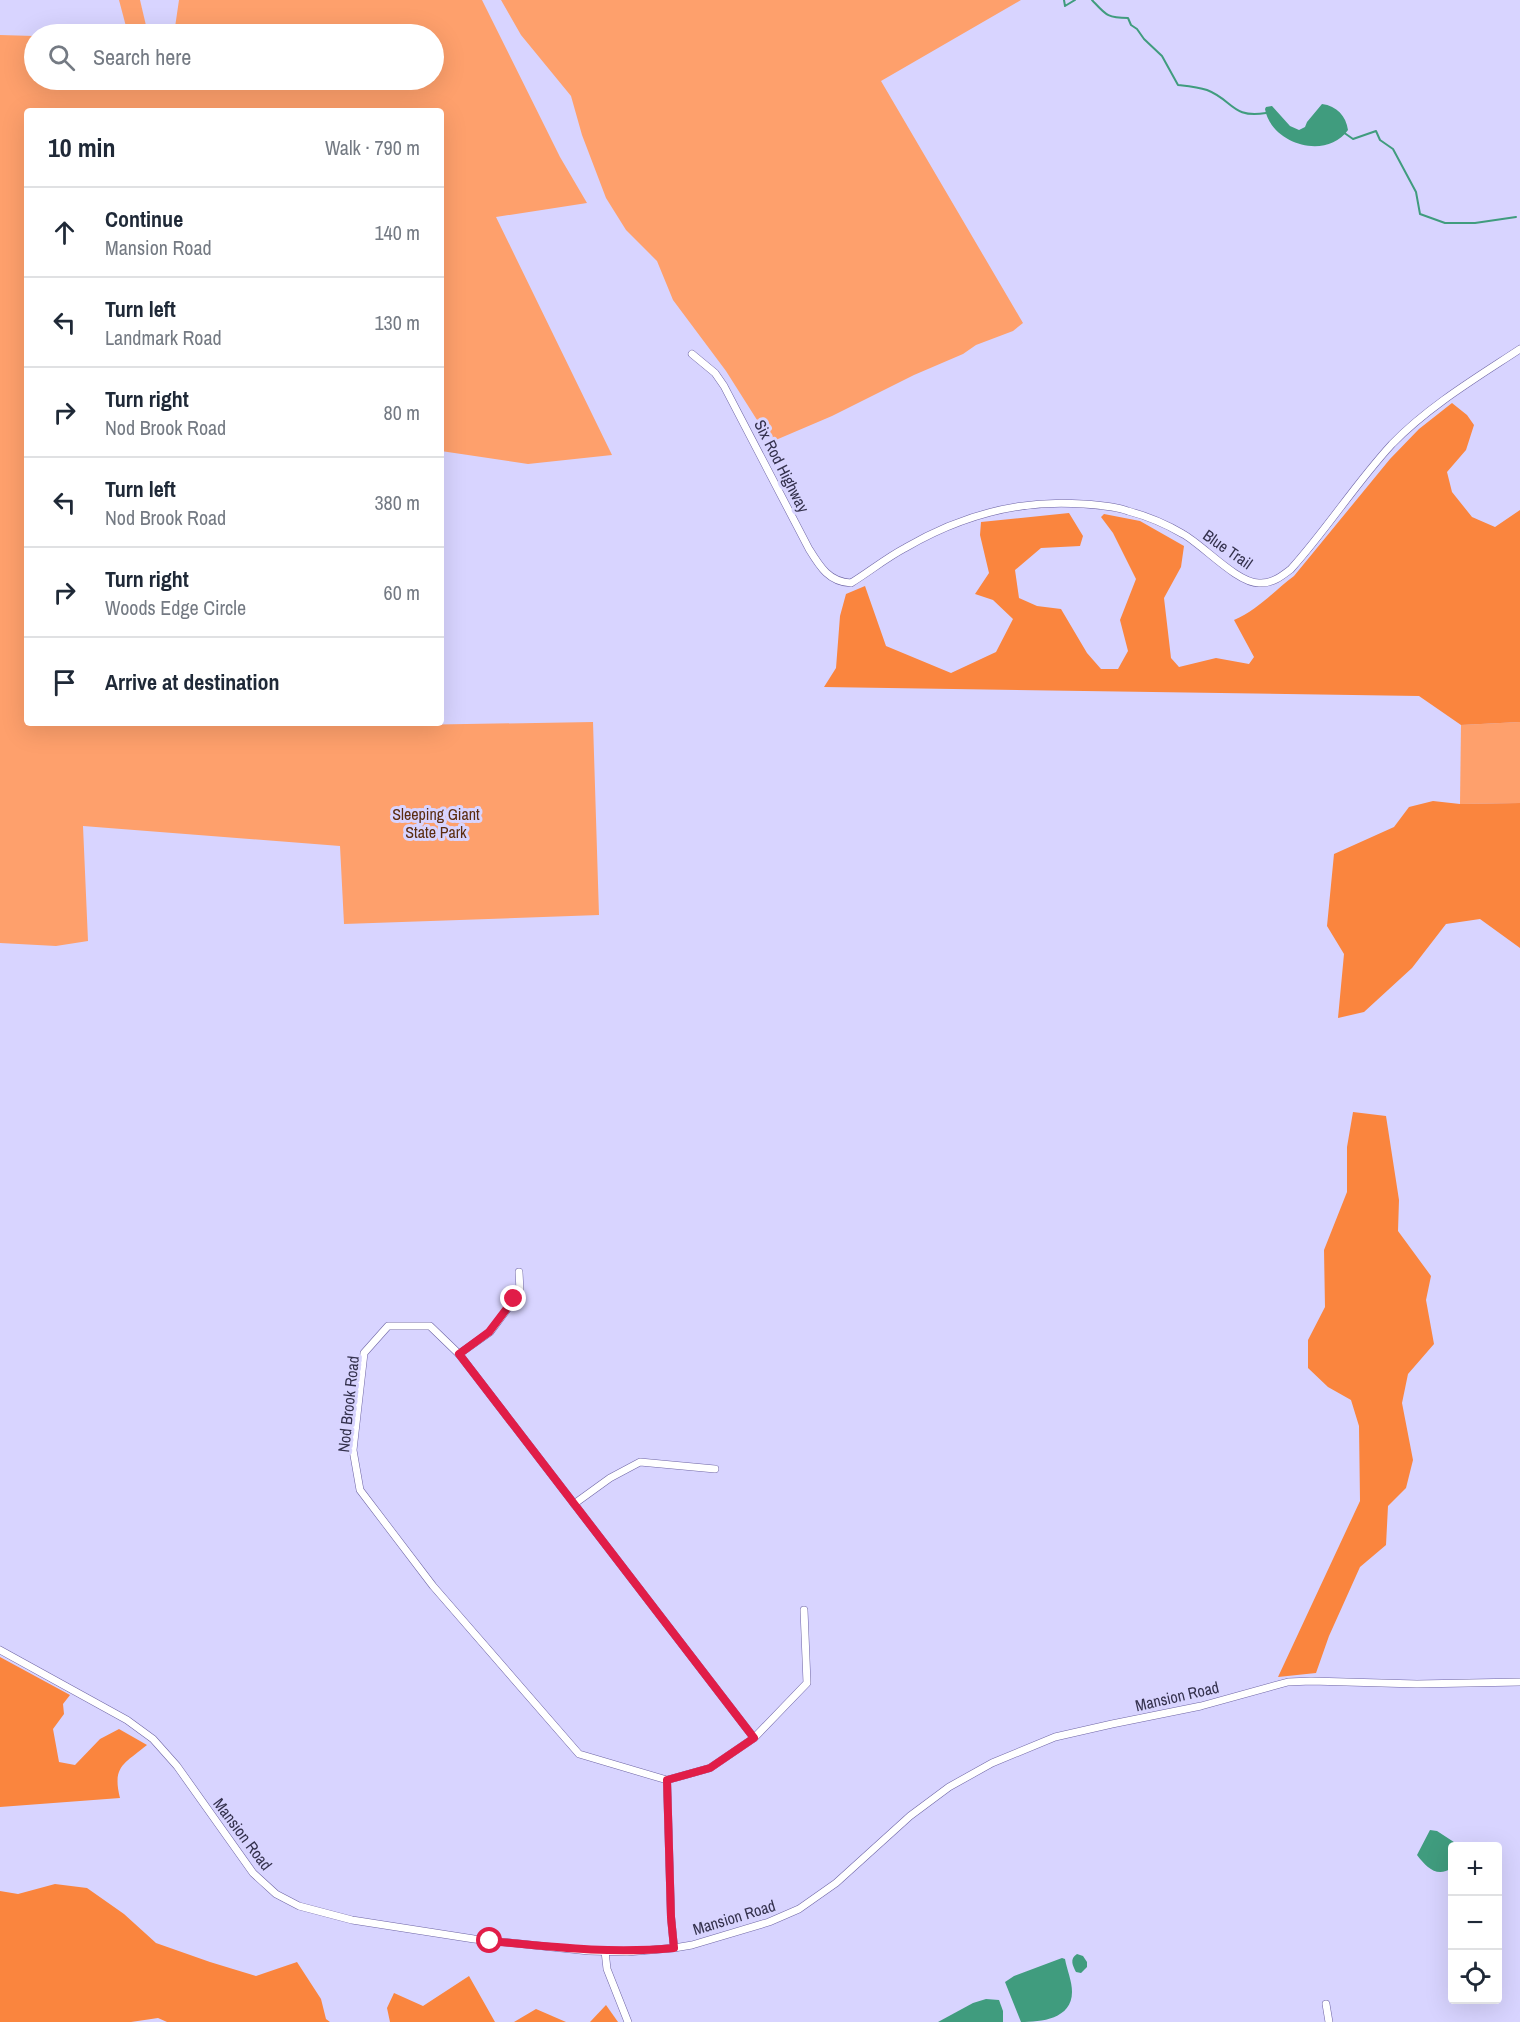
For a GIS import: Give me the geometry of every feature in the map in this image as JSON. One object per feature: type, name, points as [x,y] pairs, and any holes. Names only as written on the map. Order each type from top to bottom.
[{"type":"street","name":"Blue Trail","points":[[851,583],[902,549],[949,525],[997,510],[1060,502],[1120,508],[1139,514],[1184,535],[1251,582],[1276,580],[1291,569],[1401,436],[1444,400],[1520,349]]},
{"type":"street","name":"Six Rod Highway","points":[[692,354],[715,373],[724,386],[818,564],[833,579],[841,583],[851,583]]},
{"type":"street","points":[[459,1354],[489,1332],[520,1291],[519,1272]]},
{"type":"street","name":"Nod Brook Road","points":[[667,1780],[579,1754],[433,1586],[360,1490],[354,1450],[364,1353],[388,1326],[430,1326],[459,1354],[754,1738]]},
{"type":"street","points":[[574,1504],[610,1478],[640,1462],[716,1469]]},
{"type":"street","points":[[674,1948],[667,1780],[710,1768],[754,1738],[807,1683],[804,1610]]},
{"type":"street","name":"Mansion Road","points":[[0,1650],[127,1720],[153,1738],[177,1766],[253,1874],[276,1894],[299,1906],[342,1918],[409,1930],[490,1941],[627,1952],[674,1948],[743,1930],[799,1909],[830,1888],[910,1816],[949,1787],[992,1763],[1055,1737],[1201,1706],[1288,1682],[1427,1684],[1520,1682]]},
{"type":"street","points":[[605,1951],[607,1969],[628,2022]]},
{"type":"street","points":[[1326,2004],[1329,2022]]},
{"type":"green space","points":[[119,0],[140,0],[146,24],[125,24]]},
{"type":"green space","name":"Sleeping Giant State Park","points":[[179,0],[482,0],[560,157],[587,203],[496,217],[612,455],[528,464],[444,451],[444,108],[24,108],[24,726],[444,726],[593,722],[599,915],[344,924],[340,846],[83,826],[88,941],[56,946],[0,943],[0,35],[24,36],[24,90],[444,90],[444,24],[175,24]]},
{"type":"green space","points":[[501,0],[1021,0],[881,81],[1023,323],[1013,331],[976,345],[963,354],[914,375],[832,416],[771,442],[726,371],[673,300],[657,261],[626,230],[606,198],[582,135],[571,96],[521,35]]},
{"type":"green space","points":[[1520,722],[1520,803],[1460,804],[1461,725]]},
{"type":"shaded area","points":[[1322,104],[1340,112],[1348,130],[1327,145],[1300,144],[1288,139],[1269,121],[1265,109],[1272,106],[1290,126],[1299,130],[1305,127]]},
{"type":"shaded area","points":[[1452,403],[1467,415],[1474,425],[1466,450],[1447,472],[1452,492],[1472,517],[1495,527],[1520,510],[1520,722],[1461,725],[1419,696],[824,687],[836,668],[840,616],[846,594],[865,586],[886,646],[951,673],[996,652],[1013,619],[993,600],[975,594],[989,573],[980,535],[981,522],[1069,513],[1083,536],[1080,546],[1041,548],[1015,570],[1019,598],[1037,606],[1061,609],[1087,653],[1101,669],[1118,669],[1128,651],[1120,620],[1136,579],[1113,533],[1101,517],[1104,514],[1140,521],[1184,546],[1181,567],[1164,598],[1171,658],[1179,667],[1216,658],[1249,664],[1254,657],[1234,620],[1258,606],[1294,576],[1390,459],[1419,429]]},
{"type":"shaded area","points":[[1433,801],[1460,804],[1520,803],[1520,948],[1480,919],[1446,924],[1412,968],[1364,1012],[1338,1018],[1344,954],[1327,926],[1334,854],[1394,827],[1409,807]]},
{"type":"shaded area","points":[[1353,1112],[1386,1116],[1399,1200],[1398,1231],[1431,1276],[1426,1300],[1434,1344],[1408,1374],[1402,1403],[1413,1460],[1406,1488],[1388,1506],[1386,1545],[1360,1567],[1329,1636],[1316,1673],[1278,1677],[1360,1501],[1359,1426],[1351,1400],[1328,1387],[1308,1368],[1308,1340],[1325,1307],[1324,1250],[1347,1192],[1347,1147]]},
{"type":"shaded area","points":[[0,1657],[70,1695],[63,1704],[64,1714],[53,1729],[59,1762],[75,1765],[100,1739],[119,1729],[147,1745],[126,1762],[119,1772],[120,1798],[0,1807]]},
{"type":"shaded area","points":[[1430,1830],[1437,1831],[1454,1842],[1448,1842],[1447,1871],[1433,1870],[1417,1855]]},
{"type":"shaded area","points":[[55,1884],[87,1888],[124,1914],[156,1943],[210,1962],[256,1976],[297,1962],[321,1999],[326,2019],[330,2022],[167,2022],[158,2018],[131,2022],[0,2022],[0,1891],[18,1894]]},
{"type":"shaded area","points":[[1077,1954],[1083,1956],[1087,1962],[1087,1967],[1081,1973],[1076,1972],[1072,1963]]},
{"type":"shaded area","points":[[1062,1958],[1065,1959],[1072,1988],[1071,2001],[1067,2008],[1046,2020],[1021,2022],[1005,1982],[1014,1976]]},
{"type":"shaded area","points":[[469,1976],[495,2022],[390,2022],[387,2008],[394,1993],[423,2006]]},
{"type":"shaded area","points":[[986,1999],[999,2000],[1003,2011],[1003,2022],[938,2022],[973,2003]]},
{"type":"shaded area","points":[[606,2005],[618,2022],[590,2022]]},
{"type":"shaded area","points":[[536,2009],[566,2022],[514,2022]]},
{"type":"waterway","points":[[1064,0],[1065,6],[1075,0]]},
{"type":"waterway","points":[[1092,0],[1107,15],[1128,18],[1131,25],[1162,56],[1178,85],[1207,90],[1239,111],[1255,114],[1266,113]]},
{"type":"waterway","points":[[1343,132],[1353,139],[1376,131],[1380,140],[1393,149],[1416,192],[1420,214],[1445,223],[1475,223],[1516,217]]},
{"type":"route","points":[[490,1941],[627,1952],[674,1948],[668,1851],[667,1780],[710,1768],[754,1738],[459,1354],[489,1332],[514,1299]]}]
